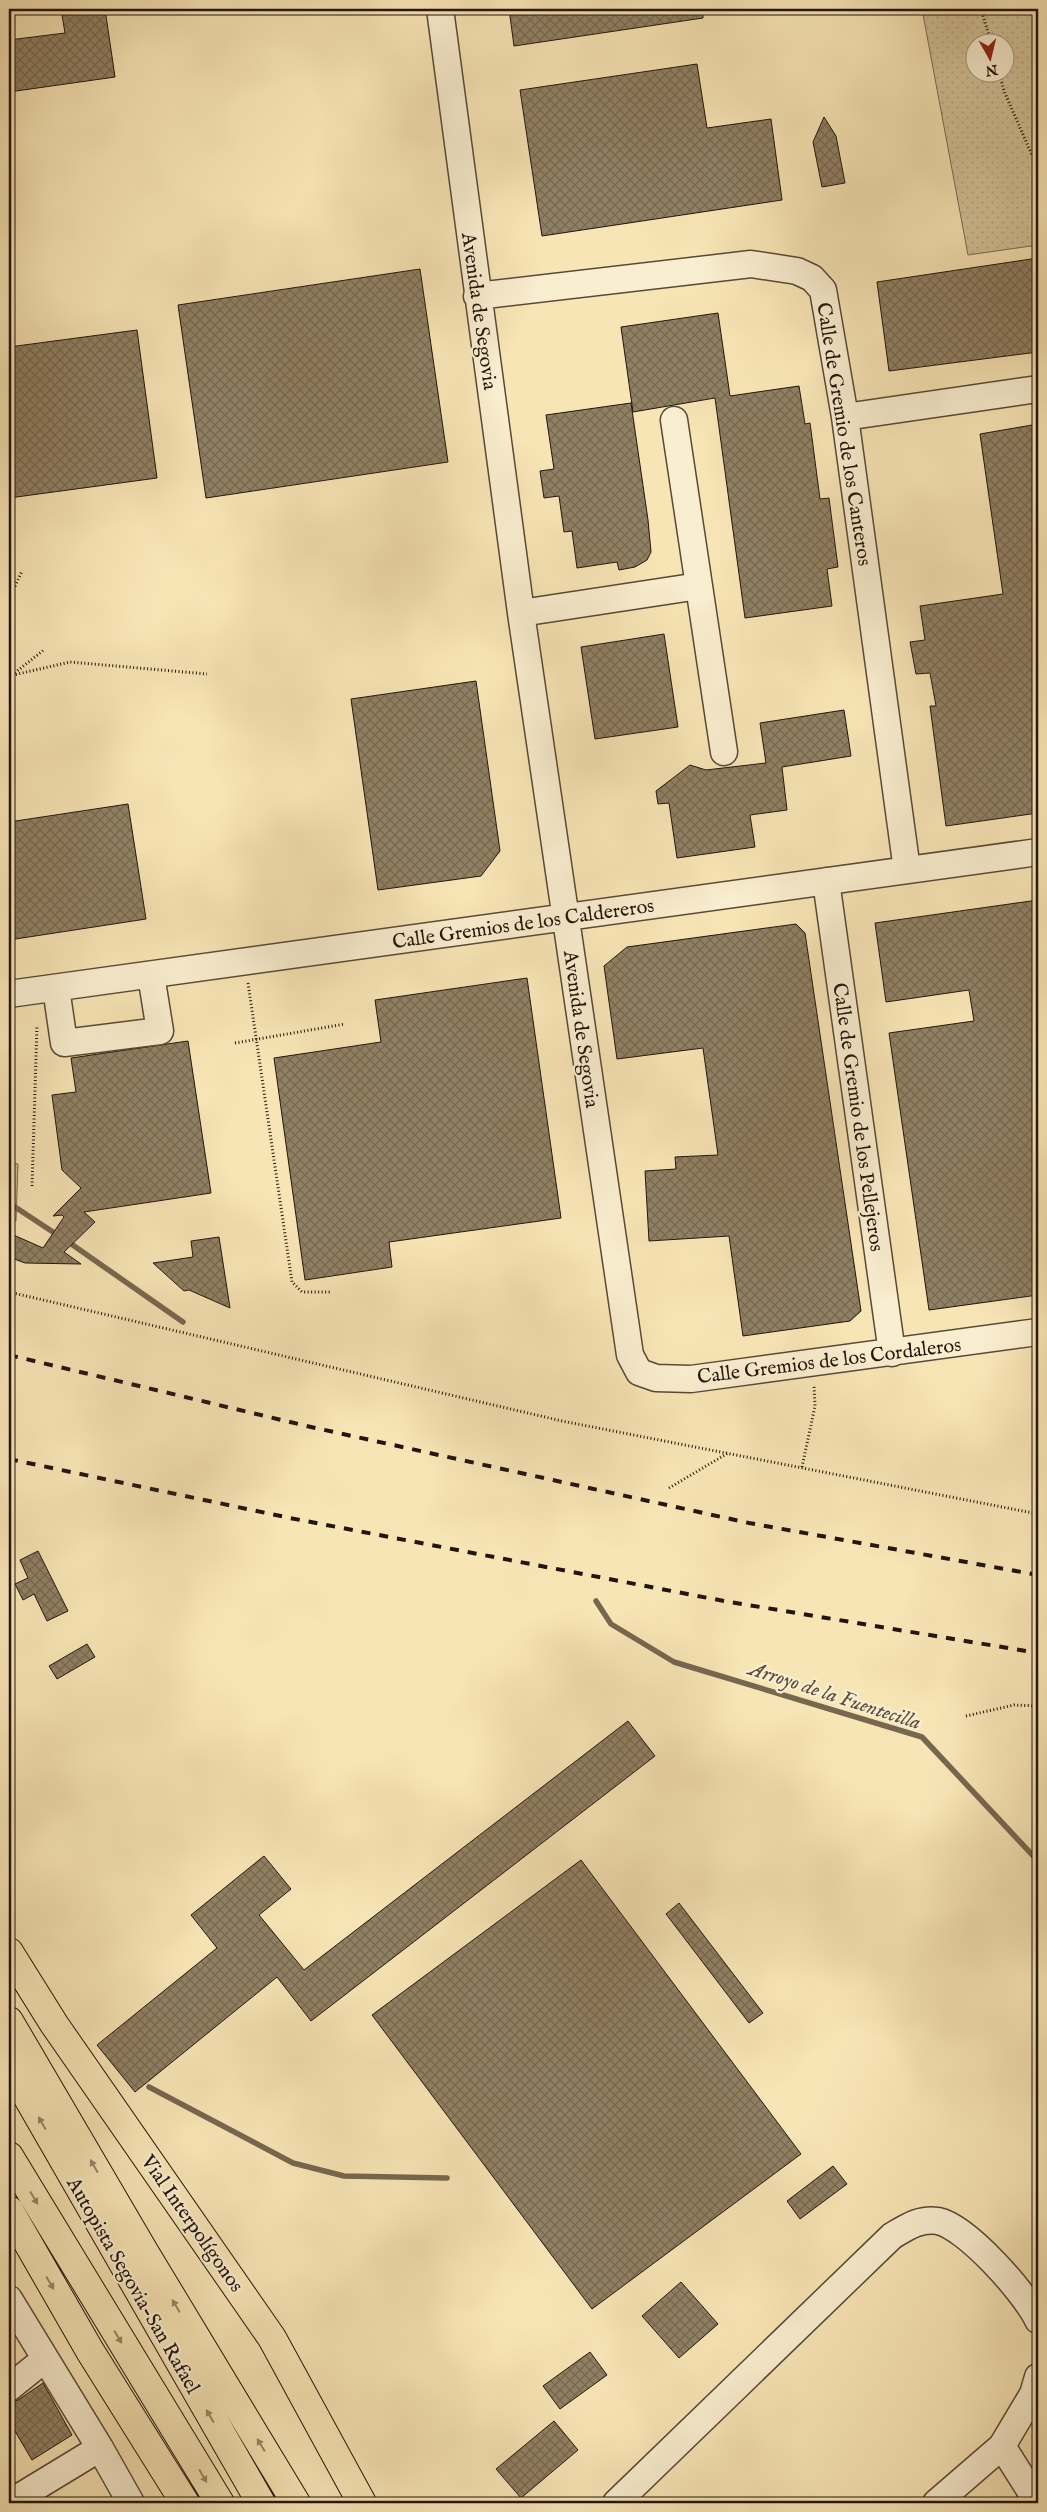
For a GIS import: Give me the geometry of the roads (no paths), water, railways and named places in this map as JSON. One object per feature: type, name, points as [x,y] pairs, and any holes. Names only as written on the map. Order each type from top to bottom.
[{"type":"main road","name":"Vial Interpolígonos","points":[[9,1952],[54,2024],[272,2338],[362,2503]]},
{"type":"main road","points":[[9,2021],[140,2245],[294,2498]]},
{"type":"main road","name":"Autopista Segovia-San Rafael","points":[[9,2065],[261,2503]]},
{"type":"main road","name":"Autopista Segovia-San Rafael","points":[[9,2156],[220,2503]]},
{"type":"main road","points":[[9,2210],[90,2351],[185,2503]]},
{"type":"main road","points":[[90,2351],[173,2503]]},
{"type":"street","name":"Avenida de Segovia","points":[[440,9],[521,613],[630,1355]]},
{"type":"street","name":"Calle de Gremio de los Canteros","points":[[477,296],[751,264],[797,271],[812,278],[823,290],[844,417],[907,870]]},
{"type":"street","points":[[844,417],[1038,389]]},
{"type":"street","points":[[674,420],[724,752]]},
{"type":"street","points":[[521,613],[699,586]]},
{"type":"street","name":"Calle Gremios de los Caldereros","points":[[9,994],[1038,852]]},
{"type":"street","name":"Calle de Gremio de los Pellejeros","points":[[826,881],[892,1353]]},
{"type":"street","points":[[46,989],[64,1043],[160,1030],[151,975]]},
{"type":"street","name":"Calle Gremios de los Cordaleros","points":[[630,1355],[639,1372],[656,1378],[691,1379],[1038,1332]]},
{"type":"street","points":[[616,2503],[892,2236],[908,2227],[922,2221],[938,2221],[954,2227],[1000,2268],[1033,2309],[1038,2320]]},
{"type":"street","points":[[9,2229],[33,2254]]},
{"type":"street","points":[[9,2299],[16,2326],[45,2358],[131,2503]]},
{"type":"street","points":[[9,2388],[45,2358]]},
{"type":"street","points":[[936,2503],[1002,2446],[1033,2394],[1038,2377]]},
{"type":"street","points":[[1002,2446],[1038,2503]]},
{"type":"street","points":[[16,2496],[100,2448]]},
{"type":"waterway","name":"Arroyo de la Fuentecilla","points":[[9,1203],[59,1236]]},
{"type":"waterway","name":"Arroyo de la Fuentecilla","points":[[67,1241],[183,1322]]},
{"type":"waterway","name":"Arroyo de la Fuentecilla","points":[[596,1601],[611,1624],[674,1662],[922,1737],[1038,1861]]},
{"type":"waterway","points":[[149,2087],[293,2163],[344,2176],[447,2178]]},
{"type":"railway","points":[[9,1355],[311,1427],[749,1523],[1038,1575]]},
{"type":"railway","points":[[9,1459],[290,1518],[724,1601],[1038,1653]]}]
